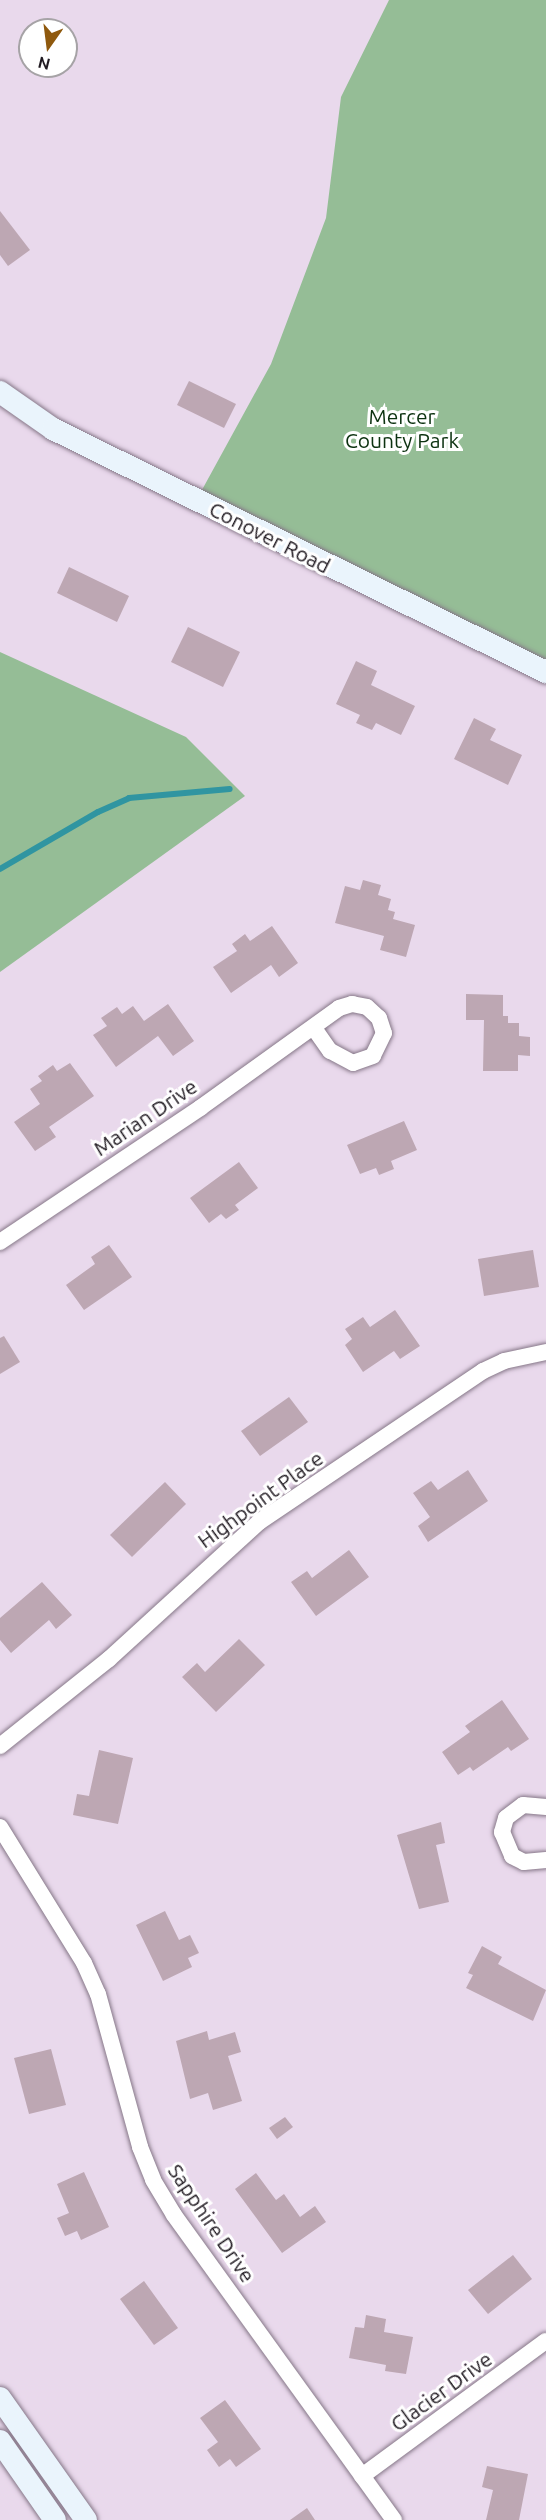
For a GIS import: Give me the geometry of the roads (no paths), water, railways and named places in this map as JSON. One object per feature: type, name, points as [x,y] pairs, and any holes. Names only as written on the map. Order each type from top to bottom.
[{"type":"street","name":"Conover Road","points":[[0,392],[53,429],[546,672]]},
{"type":"street","name":"Marian Drive","points":[[0,1242],[314,1028]]},
{"type":"street","name":"Highpoint Place","points":[[0,1746],[109,1659],[259,1522],[483,1371],[504,1361],[546,1352]]},
{"type":"street","points":[[546,1807],[523,1805],[506,1818],[502,1832],[512,1856],[524,1863],[546,1860]]},
{"type":"street","name":"Sapphire Drive","points":[[0,1827],[84,1963],[98,1994],[140,2147],[153,2180],[174,2215],[394,2520]]},
{"type":"street","name":"Glacier Drive","points":[[362,2476],[546,2341]]},
{"type":"street","points":[[0,2398],[87,2520]]},
{"type":"street","points":[[0,2441],[55,2520]]},
{"type":"waterway","points":[[0,869],[98,812],[129,798],[230,789]]},
{"type":"park label","name":"Mercer County Park","points":[[402,428]]}]
